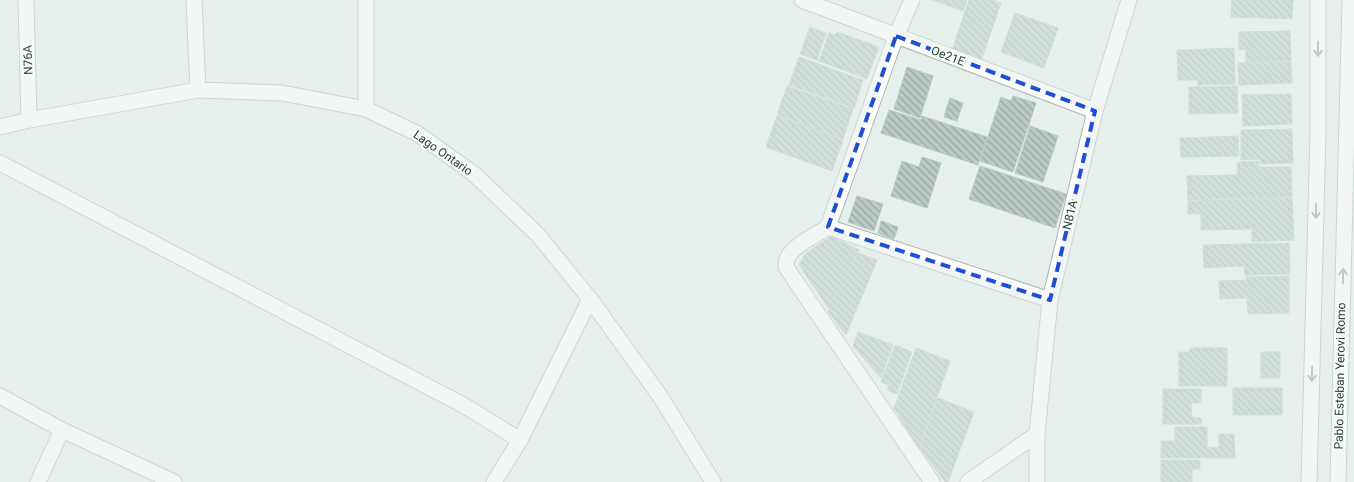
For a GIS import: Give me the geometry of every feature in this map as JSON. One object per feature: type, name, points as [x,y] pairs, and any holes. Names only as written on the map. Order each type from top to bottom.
[{"type":"street","name":"N76A","points":[[26,0],[29,120]]},
{"type":"street","points":[[194,0],[198,90]]},
{"type":"street","points":[[366,0],[366,109]]},
{"type":"street","name":"Oe21E","points":[[802,0],[1095,111]]},
{"type":"street","points":[[912,0],[896,36],[828,227],[790,252],[786,267],[932,482]]},
{"type":"street","name":"N81A","points":[[1037,482],[1037,434],[1050,300],[1095,111],[1129,0]]},
{"type":"street","points":[[1309,482],[1318,133],[1318,0]]},
{"type":"street","name":"Pablo Esteban Yerovi Romo","points":[[1338,482],[1350,0]]},
{"type":"street","name":"Lago Ontario","points":[[0,127],[29,120],[198,90],[282,93],[366,109],[418,134],[474,174],[538,235],[590,299],[660,396],[713,482]]},
{"type":"street","points":[[0,163],[465,406],[520,440]]},
{"type":"street","points":[[828,227],[1050,300]]},
{"type":"street","points":[[494,482],[520,440],[590,299]]},
{"type":"street","points":[[0,396],[62,430],[174,482]]},
{"type":"street","points":[[38,482],[62,430]]},
{"type":"street","points":[[968,482],[1037,434]]},
{"type":"highlighted area","points":[[896,36],[1095,111],[1050,300],[828,227]]},
{"type":"building","points":[[933,0],[967,0],[963,11]]},
{"type":"building","points":[[969,0],[994,0],[1001,3],[981,61],[952,50]]},
{"type":"building","points":[[1232,0],[1293,0],[1292,19],[1231,17]]},
{"type":"building","points":[[1015,13],[1058,28],[1044,68],[1001,52]]},
{"type":"building","points":[[810,27],[826,33],[817,60],[800,54]]},
{"type":"building","points":[[1290,31],[1291,61],[1246,62],[1246,49],[1239,50],[1239,32]]},
{"type":"building","points":[[837,32],[879,47],[867,79],[819,61],[829,33],[835,35]]},
{"type":"building","points":[[1234,48],[1235,84],[1198,85],[1198,80],[1178,80],[1177,50]]},
{"type":"building","points":[[799,57],[863,80],[854,108],[789,85]]},
{"type":"building","points":[[1291,62],[1292,83],[1239,85],[1238,63]]},
{"type":"building","points":[[907,67],[933,76],[920,118],[894,109]]},
{"type":"building","points":[[787,86],[853,109],[843,139],[777,115]]},
{"type":"building","points":[[1237,86],[1238,113],[1189,114],[1189,87]]},
{"type":"building","points":[[1291,94],[1292,124],[1243,126],[1242,95]]},
{"type":"building","points":[[1013,96],[1036,103],[1013,172],[980,161],[1001,97],[1011,101]]},
{"type":"building","points":[[950,98],[963,103],[957,121],[944,117]]},
{"type":"building","points":[[889,110],[921,120],[922,116],[987,137],[978,165],[881,133]]},
{"type":"building","points":[[777,116],[843,140],[832,171],[766,147]]},
{"type":"building","points":[[1030,126],[1058,136],[1043,182],[1015,173]]},
{"type":"building","points":[[1292,129],[1293,163],[1260,164],[1260,159],[1241,160],[1241,130]]},
{"type":"building","points":[[1238,136],[1239,156],[1181,157],[1180,138]]},
{"type":"building","points":[[922,157],[941,163],[927,208],[891,196],[902,161],[919,167]]},
{"type":"building","points":[[1258,161],[1259,167],[1291,167],[1292,197],[1188,200],[1187,176],[1238,175],[1237,162]]},
{"type":"building","points":[[980,166],[1066,194],[1055,228],[969,199]]},
{"type":"building","points":[[857,196],[883,204],[874,231],[848,222]]},
{"type":"building","points":[[1292,198],[1294,240],[1252,242],[1252,229],[1201,230],[1201,214],[1188,214],[1188,201]]},
{"type":"building","points":[[881,221],[898,227],[894,239],[878,233]]},
{"type":"building","points":[[831,236],[859,250],[829,309],[799,265],[805,254]]},
{"type":"building","points":[[1289,243],[1290,274],[1245,275],[1244,266],[1204,268],[1203,245]]},
{"type":"building","points":[[858,253],[877,260],[846,335],[828,312]]},
{"type":"building","points":[[1289,276],[1289,313],[1248,314],[1247,298],[1220,299],[1219,281],[1247,280],[1246,277]]},
{"type":"building","points":[[858,332],[893,345],[881,378],[853,346]]},
{"type":"building","points":[[895,345],[912,352],[897,394],[887,390],[889,385],[881,382]]},
{"type":"building","points":[[916,348],[950,361],[919,448],[894,408]]},
{"type":"building","points":[[1190,348],[1227,348],[1227,386],[1179,386],[1179,352],[1190,352]]},
{"type":"building","points":[[1261,352],[1280,352],[1280,378],[1261,378]]},
{"type":"building","points":[[1233,388],[1282,388],[1282,415],[1233,415]]},
{"type":"building","points":[[1163,389],[1201,389],[1201,403],[1191,403],[1192,417],[1201,418],[1201,424],[1163,424]]},
{"type":"building","points":[[938,398],[974,412],[948,482],[945,482],[920,448]]},
{"type":"building","points":[[1175,427],[1207,427],[1207,447],[1219,448],[1219,434],[1234,434],[1235,458],[1161,458],[1161,441],[1175,441]]},
{"type":"building","points":[[1161,460],[1200,460],[1200,469],[1192,469],[1192,482],[1161,482]]}]
